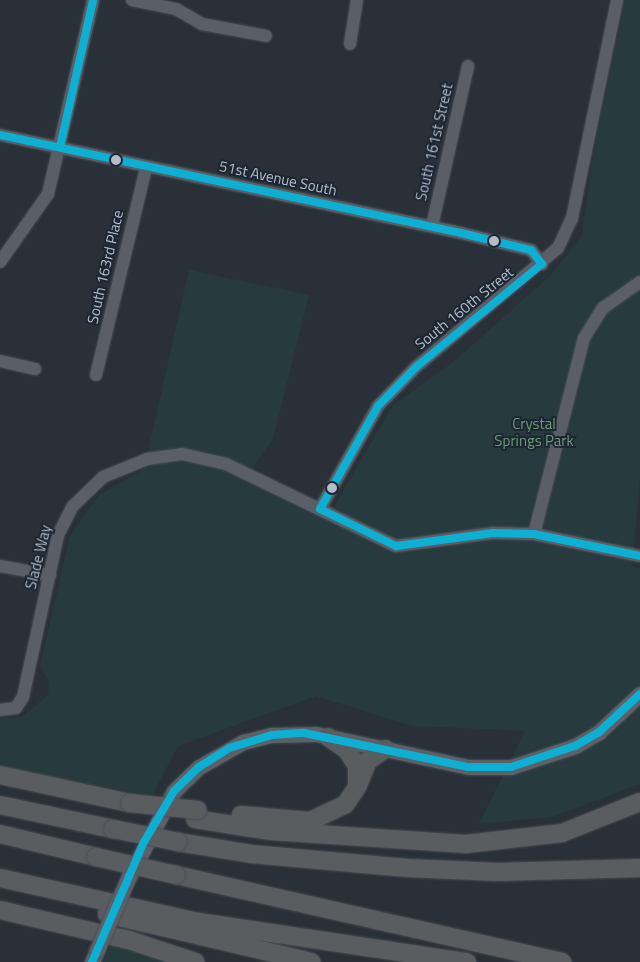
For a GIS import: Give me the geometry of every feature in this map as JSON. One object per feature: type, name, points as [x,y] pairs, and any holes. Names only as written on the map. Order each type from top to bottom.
[{"type":"highway","points":[[328,737],[355,761],[357,786]]},
{"type":"highway","points":[[197,815],[310,821],[337,812],[357,786],[368,761],[385,749]]},
{"type":"highway","points":[[0,775],[271,831],[466,844],[562,833],[640,802]]},
{"type":"highway","points":[[0,805],[178,842],[251,854],[407,868],[498,872],[640,868]]},
{"type":"highway","points":[[0,834],[562,962]]},
{"type":"highway","points":[[0,878],[198,922],[467,962]]},
{"type":"highway","points":[[0,884],[176,931],[311,962]]},
{"type":"highway","points":[[0,910],[129,940],[195,962]]},
{"type":"highway","points":[[176,931],[254,962]]},
{"type":"main road","points":[[94,956],[129,876],[174,791],[199,767],[256,738],[287,734],[328,737],[468,767],[524,764],[588,739],[640,694]]},
{"type":"street","points":[[0,262],[48,194],[93,0]]},
{"type":"street","points":[[132,0],[176,9],[202,24],[266,36]]},
{"type":"street","points":[[350,44],[357,0]]},
{"type":"street","name":"South 160th Street","points":[[320,509],[378,406],[416,367],[542,264],[558,248],[572,218],[616,0]]},
{"type":"street","name":"South 161st Street","points":[[432,226],[468,66]]},
{"type":"street","name":"51st Avenue South","points":[[0,135],[60,147],[146,168],[432,226],[530,250],[542,264]]},
{"type":"street","name":"South 163rd Place","points":[[96,375],[146,168]]},
{"type":"street","points":[[534,534],[584,338],[603,308],[640,282]]},
{"type":"street","points":[[0,361],[35,369]]},
{"type":"street","name":"Slade Way","points":[[0,710],[16,708],[24,697],[58,535],[73,506],[103,476],[147,459],[205,457],[396,546],[493,533],[534,534],[640,556]]},
{"type":"street","points":[[0,566],[50,575]]},
{"type":"green space","name":"Crystal Springs Park","points":[[625,0],[640,0],[640,480],[632,566],[640,569],[640,784],[552,817],[479,824],[525,731],[412,726],[316,696],[178,746],[152,796],[0,767],[0,718],[22,717],[48,695],[49,681],[40,666],[70,536],[98,496],[144,469],[189,270],[309,295],[273,439],[252,468],[334,507],[393,405],[452,363],[551,275],[582,235],[594,150]]},
{"type":"green space","points":[[111,943],[172,962],[103,962]]},
{"type":"transit line","points":[[60,147],[93,0]]},
{"type":"transit line","points":[[0,135],[461,233],[531,250],[542,264]]},
{"type":"transit line","points":[[320,509],[378,406],[416,367],[542,264]]},
{"type":"transit line","points":[[320,509],[396,546],[493,533],[534,534],[640,556]]},
{"type":"transit line","points":[[92,962],[144,842],[174,791],[199,767],[229,748],[272,735],[304,733],[468,767],[511,767],[575,746],[599,732],[640,694]]}]
